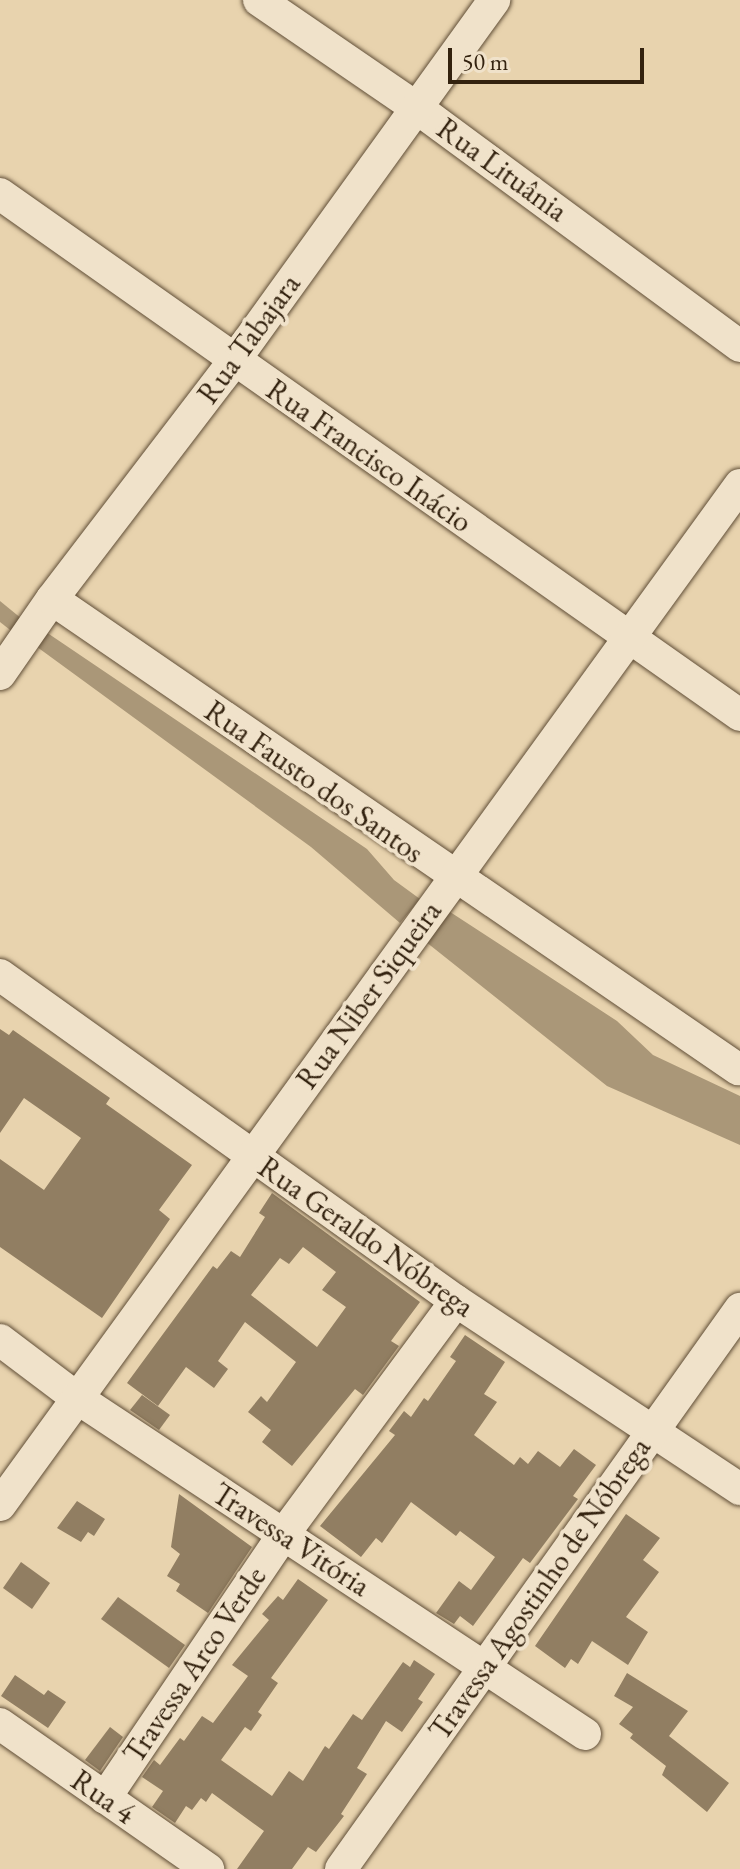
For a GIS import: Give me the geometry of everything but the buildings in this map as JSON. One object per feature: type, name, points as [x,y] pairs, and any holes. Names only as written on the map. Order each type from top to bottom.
[{"type":"street","name":"Rua Lituânia","points":[[259,0],[417,108],[740,346]]},
{"type":"street","name":"Rua Tabajara","points":[[0,674],[52,599],[234,361],[494,0]]},
{"type":"street","name":"Rua Francisco Inácio","points":[[0,194],[740,715]]},
{"type":"street","name":"Rua Niber Siqueira","points":[[0,1505],[740,485]]},
{"type":"street","name":"Rua Fausto dos Santos","points":[[52,599],[453,878],[738,1069]]},
{"type":"street","name":"Rua Geraldo Nóbrega","points":[[0,975],[456,1301],[740,1489]]},
{"type":"street","name":"Travessa Arco Verde","points":[[105,1798],[283,1535],[456,1301]]},
{"type":"street","name":"Travessa Agostinho de Nóbrega","points":[[341,1869],[740,1309]]},
{"type":"street","name":"Travessa Vitória","points":[[0,1340],[77,1398],[585,1734]]},
{"type":"street","name":"Rua 4","points":[[0,1724],[208,1869]]},
{"type":"shaded area","points":[[0,601],[22,619],[14,633],[0,622]]},
{"type":"shaded area","points":[[43,630],[367,849],[394,880],[420,899],[400,923],[311,847],[33,644]]},
{"type":"shaded area","points":[[444,908],[617,1021],[653,1055],[740,1096],[740,1145],[607,1086],[421,938]]}]
